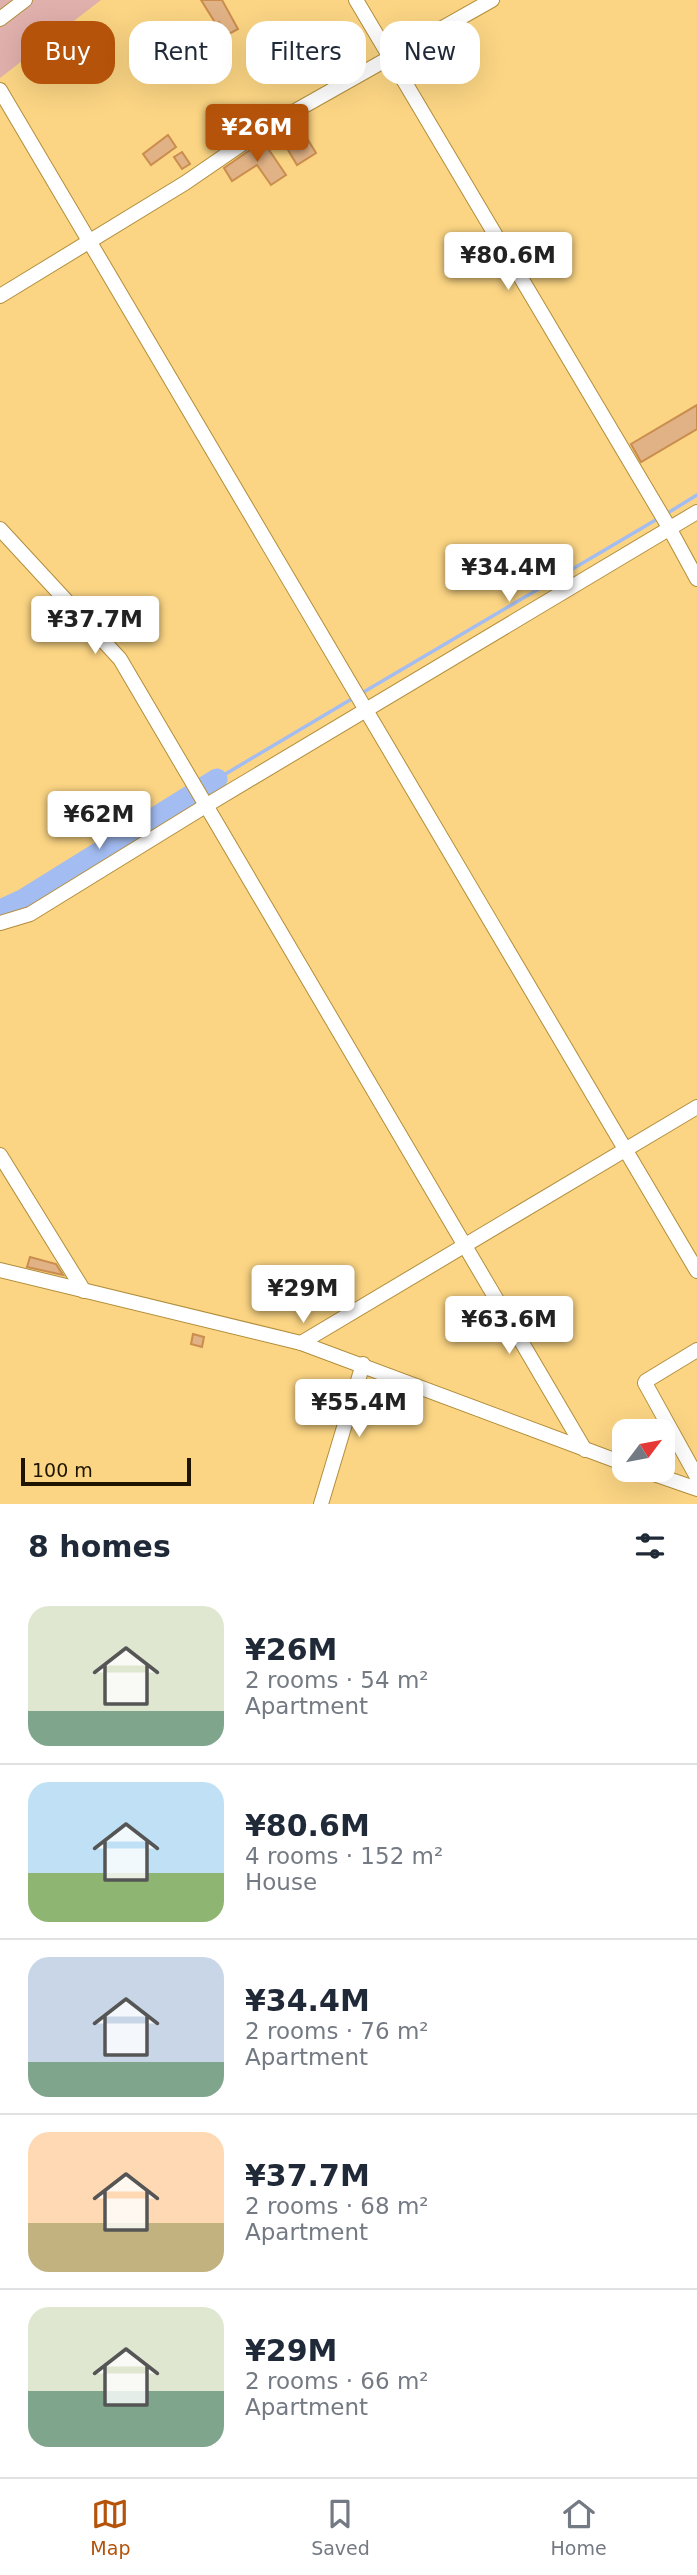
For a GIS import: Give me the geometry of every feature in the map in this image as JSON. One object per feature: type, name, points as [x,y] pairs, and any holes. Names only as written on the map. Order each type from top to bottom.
[{"type":"street","points":[[0,19],[25,0]]},
{"type":"street","points":[[356,0],[380,41]]},
{"type":"street","points":[[455,21],[492,0]]},
{"type":"street","points":[[0,296],[185,183],[265,128],[380,64]]},
{"type":"street","points":[[405,84],[697,579]]},
{"type":"street","points":[[0,90],[697,1271]]},
{"type":"street","points":[[0,923],[30,914],[206,802],[365,706],[668,526],[697,512]]},
{"type":"street","points":[[0,529],[120,659],[585,1450]]},
{"type":"street","points":[[301,1343],[697,1107]]},
{"type":"street","points":[[0,1155],[84,1291]]},
{"type":"street","points":[[0,1270],[301,1343],[612,1459]]},
{"type":"street","points":[[697,1350],[645,1383],[697,1477]]},
{"type":"street","points":[[321,1504],[363,1364]]},
{"type":"street","points":[[676,1482],[697,1489]]},
{"type":"shaded area","points":[[0,0],[101,0],[74,21],[21,21],[21,62],[0,78]]},
{"type":"building","points":[[201,0],[222,0],[238,29],[232,32],[232,21],[214,21]]},
{"type":"building","points":[[297,122],[316,153],[297,165],[278,133]]},
{"type":"building","points":[[168,135],[176,147],[151,165],[143,154]]},
{"type":"building","points":[[263,141],[286,175],[271,185],[257,165],[232,181],[224,168]]},
{"type":"building","points":[[182,152],[190,164],[182,169],[174,157]]},
{"type":"building","points":[[697,405],[697,429],[641,462],[631,444]]},
{"type":"building","points":[[30,1257],[56,1264],[63,1275],[27,1267]]},
{"type":"building","points":[[193,1334],[204,1337],[202,1347],[191,1344]]},
{"type":"waterway","points":[[666,514],[697,495]]},
{"type":"waterway","points":[[362,693],[659,518]]},
{"type":"waterway","points":[[217,779],[355,697]]},
{"type":"waterway","points":[[0,910],[24,899],[217,779]]}]
